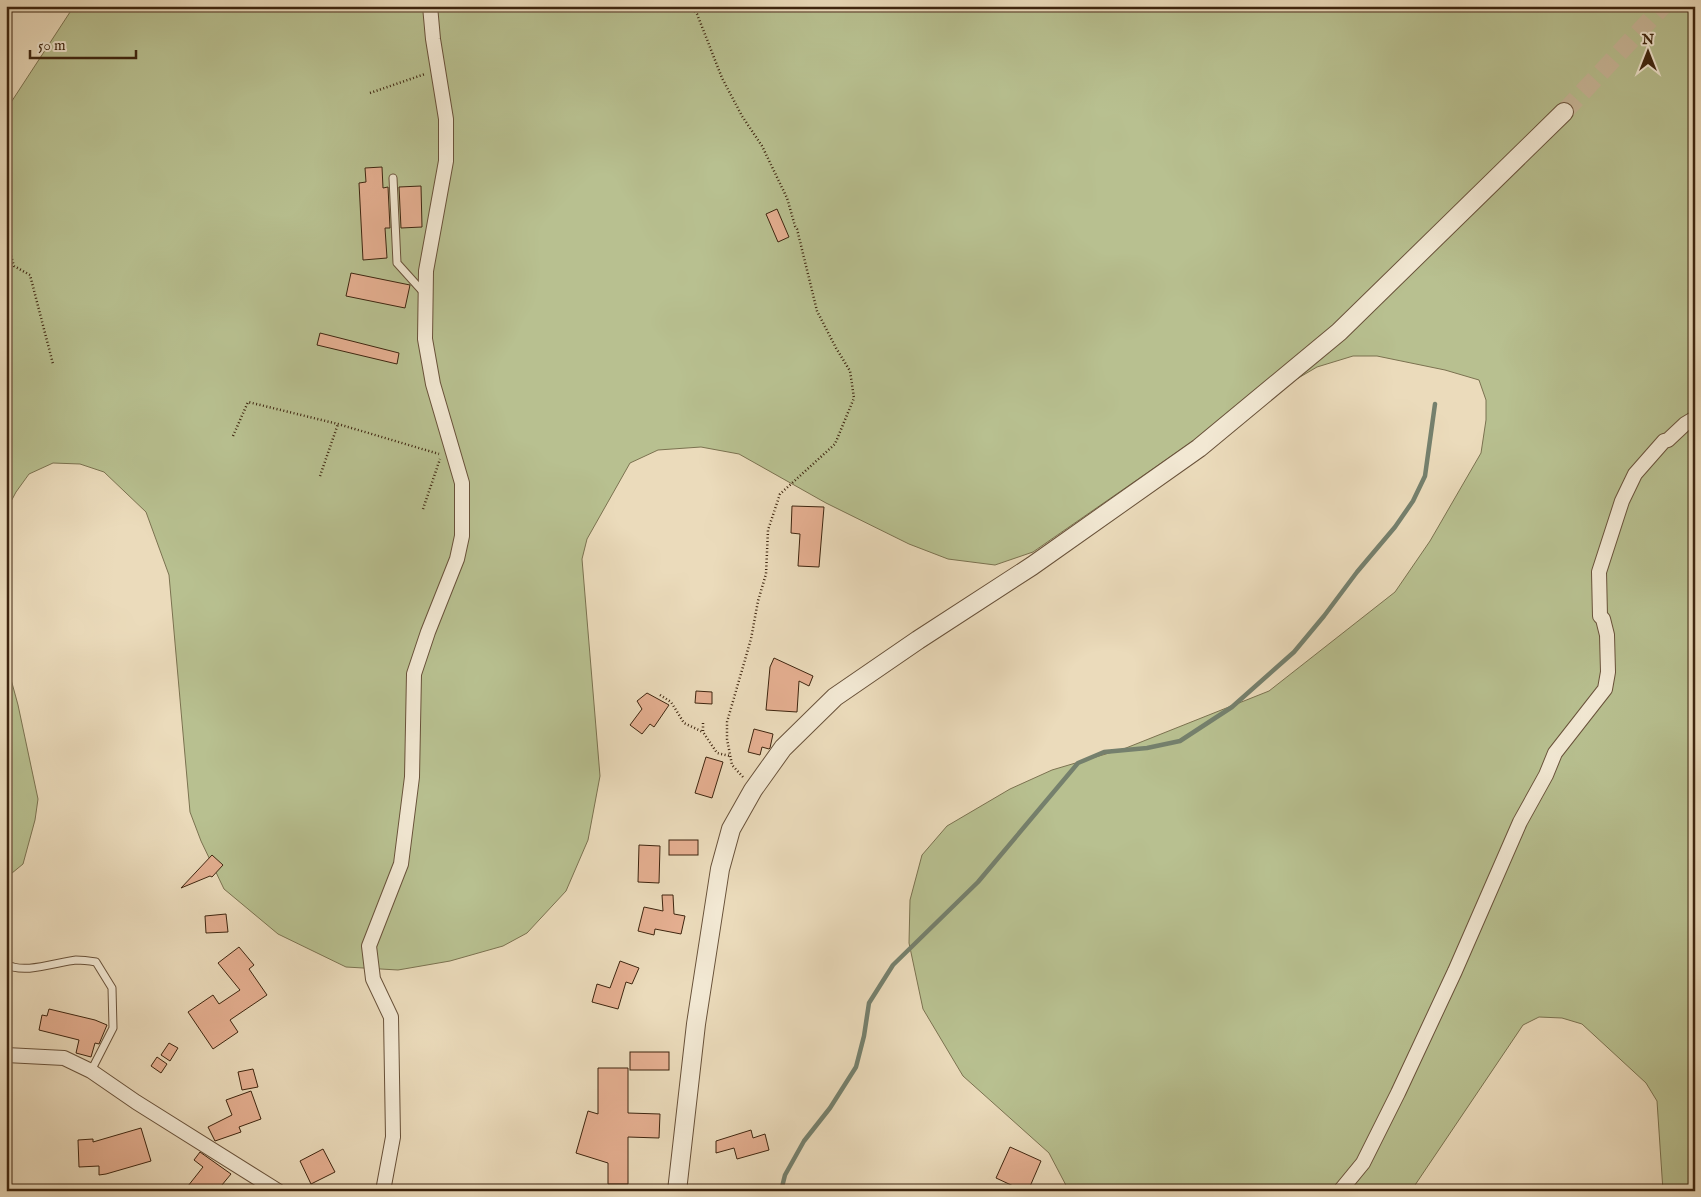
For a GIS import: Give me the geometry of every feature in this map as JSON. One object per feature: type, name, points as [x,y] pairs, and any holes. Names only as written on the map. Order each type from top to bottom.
[{"type":"street","points":[[383,1191],[393,1138],[391,1017],[372,979],[369,946],[401,864],[412,777],[414,674],[428,632],[457,559],[462,536],[462,483],[433,384],[425,339],[426,271],[446,161],[446,119],[433,39],[430,6]]},
{"type":"street","points":[[677,1191],[696,1024],[720,869],[731,829],[753,790],[783,748],[835,697],[918,640],[1032,566],[1199,448],[1339,332],[1564,112]]},
{"type":"street","points":[[1340,1191],[1363,1163],[1394,1102],[1520,822],[1546,775],[1555,753],[1604,689],[1608,672],[1607,635],[1603,619],[1600,616],[1599,572],[1622,501],[1635,474],[1658,447],[1695,418]]},
{"type":"street","points":[[6,1056],[64,1058],[91,1071],[136,1102],[278,1191]]},
{"type":"lane","points":[[393,178],[397,263],[426,295]]},
{"type":"lane","points":[[6,964],[11,967],[39,968],[78,960],[96,962],[112,988],[111,1011],[113,1028],[91,1071]]},
{"type":"path","points":[[690,6],[697,14],[722,78],[742,116],[762,146],[787,198],[797,229],[817,311],[850,371],[854,398],[835,444],[780,494],[768,530],[766,574],[758,601],[751,639],[727,722],[727,740],[732,765],[753,790]]},
{"type":"path","points":[[370,93],[438,70]]},
{"type":"path","points":[[6,239],[14,266],[30,275],[53,364]]},
{"type":"path","points":[[234,436],[248,402],[338,424],[441,455],[423,509]]},
{"type":"path","points":[[320,476],[338,424]]},
{"type":"path","points":[[660,695],[671,702],[684,723],[703,732],[717,753],[730,756]]},
{"type":"path","points":[[703,723],[703,732]]},
{"type":"green space","points":[[74,6],[1695,6],[1695,1191],[1663,1191],[1657,1101],[1646,1083],[1582,1024],[1562,1018],[1539,1017],[1523,1025],[1411,1191],[1069,1191],[1049,1153],[963,1076],[923,1009],[909,943],[910,900],[922,855],[947,826],[1010,789],[1052,770],[1126,748],[1269,691],[1395,592],[1430,541],[1481,453],[1486,420],[1486,400],[1479,380],[1445,370],[1377,356],[1353,356],[1317,367],[1203,434],[1033,552],[995,565],[948,559],[909,544],[826,503],[739,454],[701,447],[658,450],[630,463],[587,539],[582,559],[600,776],[588,840],[566,891],[527,933],[503,946],[450,961],[398,970],[346,967],[278,934],[224,889],[201,841],[190,812],[169,575],[146,512],[104,472],[80,464],[53,463],[29,474],[16,492],[6,511],[6,110]]},
{"type":"green space","points":[[6,661],[18,705],[38,799],[35,820],[23,864],[6,878]]},
{"type":"building","points":[[382,167],[383,188],[388,187],[390,228],[385,228],[387,258],[363,260],[359,183],[366,182],[365,168]]},
{"type":"building","points":[[421,186],[422,227],[401,228],[399,187]]},
{"type":"building","points":[[777,209],[789,237],[778,242],[766,214]]},
{"type":"building","points":[[351,273],[410,285],[405,308],[346,296]]},
{"type":"building","points":[[320,333],[399,353],[397,364],[317,345]]},
{"type":"building","points":[[792,506],[824,507],[819,567],[798,566],[800,534],[791,533]]},
{"type":"building","points":[[774,658],[813,676],[809,686],[799,681],[797,712],[766,710],[770,667]]},
{"type":"building","points":[[696,691],[712,692],[712,704],[695,703]]},
{"type":"building","points":[[647,693],[669,705],[654,727],[650,724],[642,734],[630,725],[642,709],[637,701]]},
{"type":"building","points":[[754,729],[773,734],[770,748],[762,747],[760,755],[748,752]]},
{"type":"building","points":[[706,757],[723,762],[712,798],[695,793]]},
{"type":"building","points":[[669,840],[698,840],[698,855],[669,855]]},
{"type":"building","points":[[639,845],[660,846],[659,883],[638,882]]},
{"type":"building","points":[[212,855],[223,865],[212,877],[210,876],[181,888]]},
{"type":"building","points":[[662,895],[673,895],[674,914],[685,916],[681,934],[655,929],[654,935],[638,931],[644,907],[663,911]]},
{"type":"building","points":[[226,914],[228,932],[206,933],[205,916]]},
{"type":"building","points":[[239,947],[254,965],[249,969],[267,995],[230,1020],[238,1032],[213,1049],[188,1012],[213,995],[219,1004],[240,990],[218,963]]},
{"type":"building","points":[[620,961],[639,968],[632,984],[626,982],[618,1009],[592,1002],[597,984],[610,988]]},
{"type":"building","points":[[49,1009],[95,1020],[107,1025],[99,1044],[95,1043],[91,1057],[76,1053],[79,1040],[39,1030],[42,1015],[47,1016]]},
{"type":"building","points":[[169,1043],[178,1048],[170,1061],[161,1055]]},
{"type":"building","points":[[630,1052],[669,1052],[669,1070],[630,1070]]},
{"type":"building","points":[[157,1057],[167,1064],[161,1073],[151,1066]]},
{"type":"building","points":[[598,1068],[628,1068],[628,1113],[660,1114],[659,1138],[628,1137],[628,1184],[608,1184],[608,1163],[576,1153],[588,1111],[598,1114]]},
{"type":"building","points":[[253,1069],[258,1087],[242,1090],[238,1072]]},
{"type":"building","points":[[251,1091],[261,1119],[239,1127],[241,1132],[215,1141],[208,1127],[232,1115],[226,1100]]},
{"type":"building","points":[[141,1128],[151,1161],[99,1175],[99,1166],[79,1167],[78,1140],[93,1139],[93,1142]]},
{"type":"building","points":[[751,1130],[753,1138],[765,1134],[769,1150],[737,1159],[734,1148],[716,1153],[716,1141]]},
{"type":"building","points":[[1010,1147],[1041,1161],[1028,1191],[1024,1191],[996,1178]]},
{"type":"building","points":[[323,1149],[335,1172],[311,1184],[300,1161]]},
{"type":"building","points":[[200,1152],[231,1174],[217,1191],[184,1191],[203,1167],[194,1160]]},
{"type":"waterway","points":[[781,1191],[785,1175],[804,1141],[830,1108],[856,1067],[864,1036],[869,1003],[893,965],[978,882],[1078,763],[1104,752],[1147,748],[1180,741],[1232,707],[1294,652],[1395,527],[1413,501],[1425,476],[1435,404]]},
{"type":"tunnel","points":[[1564,112],[1663,6]]}]
